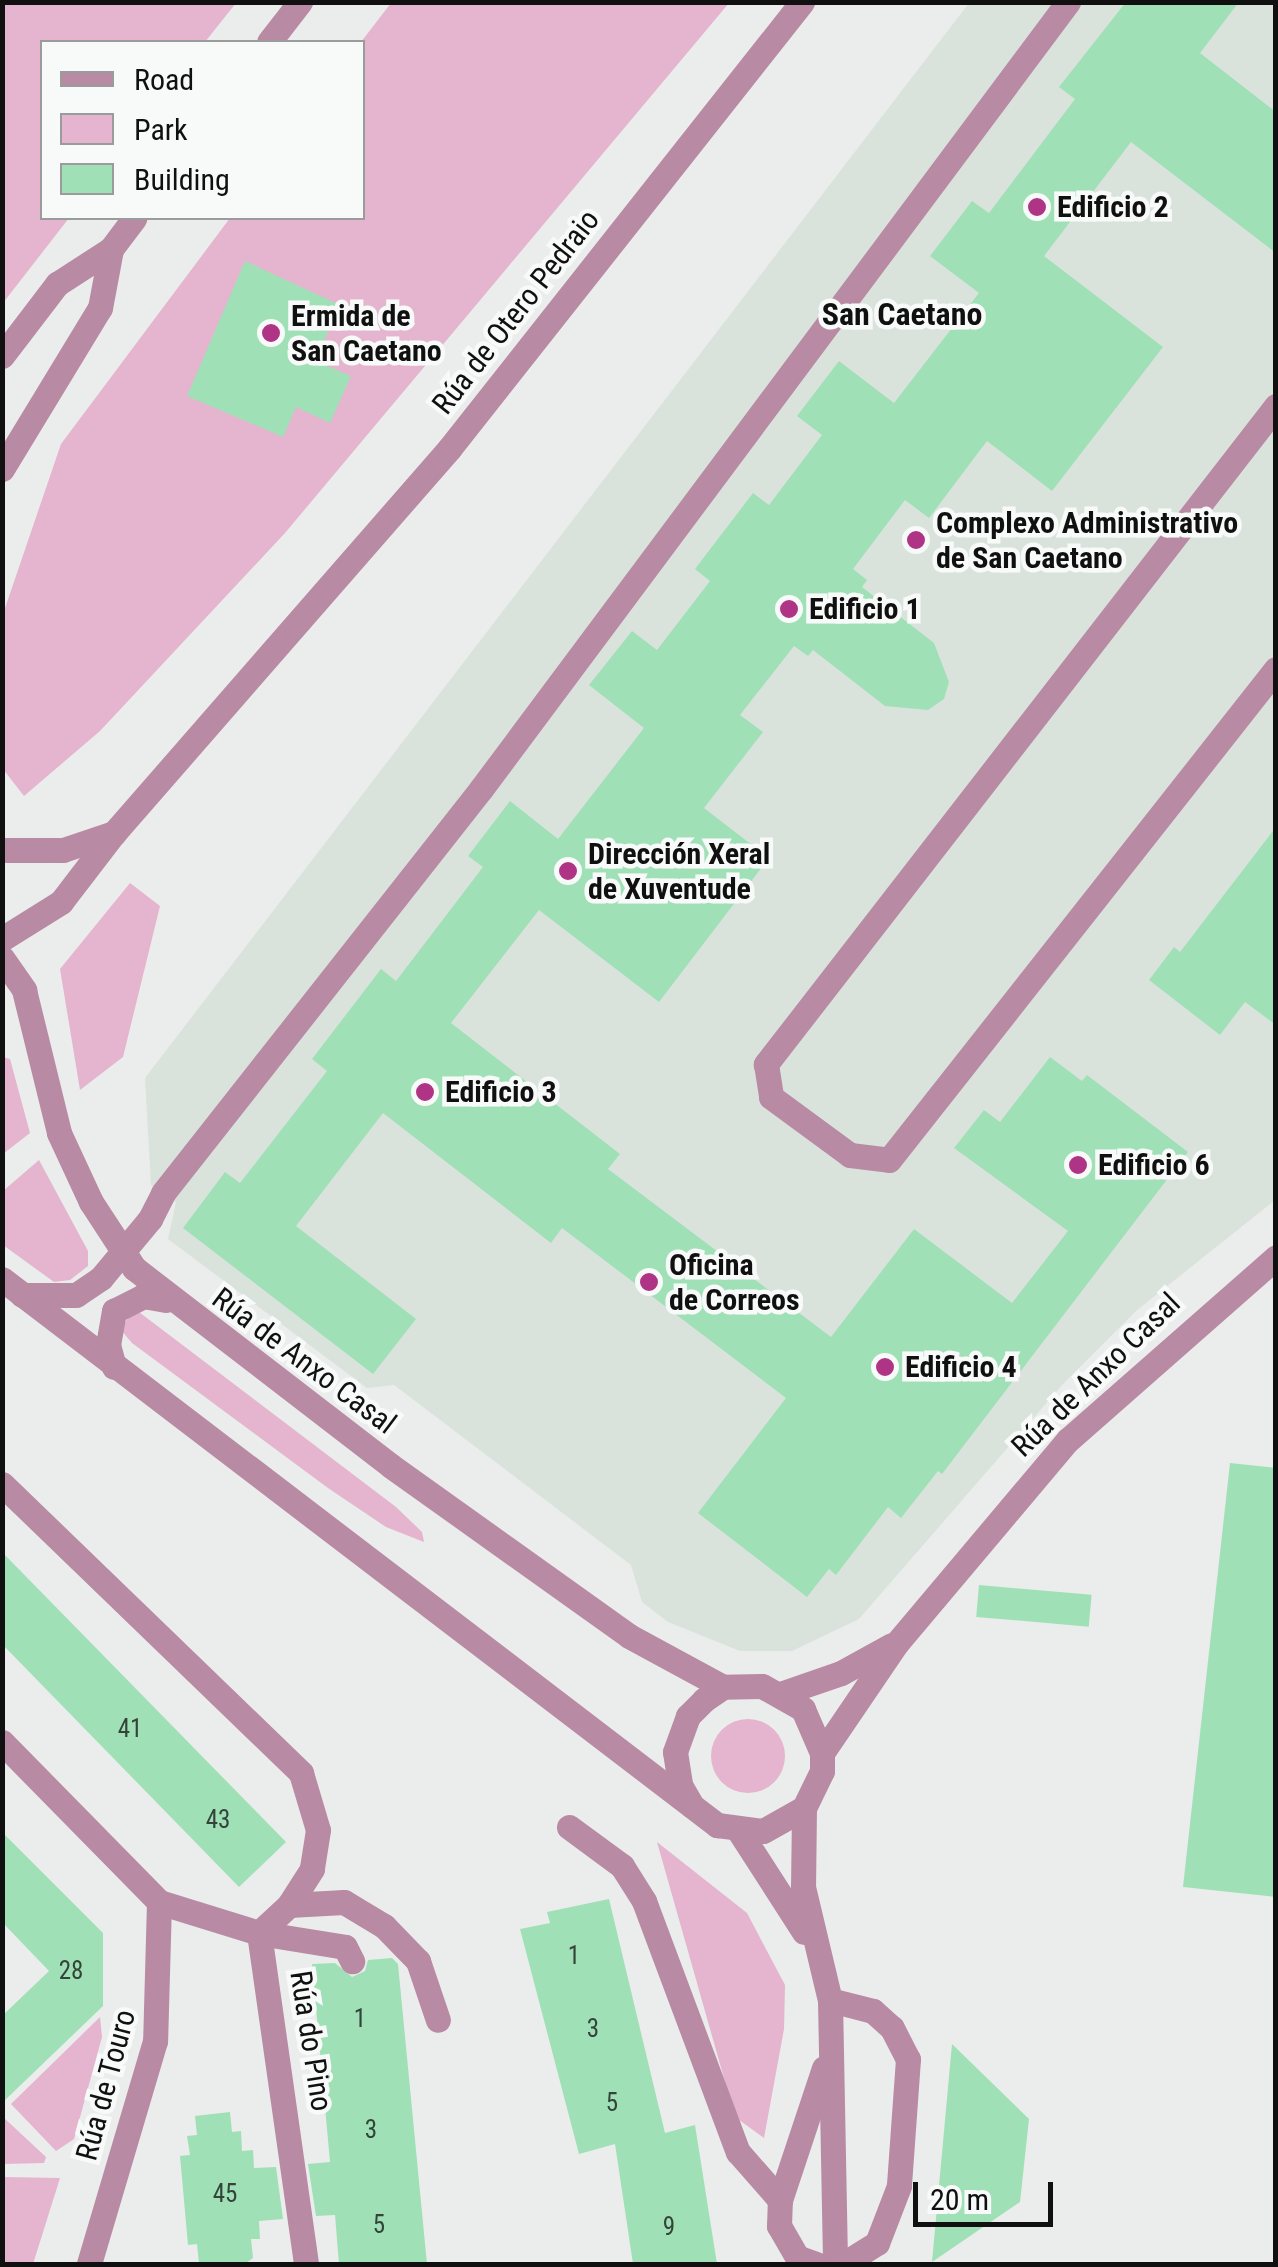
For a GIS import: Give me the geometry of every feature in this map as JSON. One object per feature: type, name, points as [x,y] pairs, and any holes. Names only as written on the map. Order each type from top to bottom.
[{"type":"street","points":[[271,40],[300,2]]},
{"type":"street","name":"Rúa de Otero Pedraio","points":[[2,939],[62,902],[114,833],[449,450],[802,2]]},
{"type":"street","points":[[12,1287],[76,1295],[120,1254],[163,1193],[470,804],[1068,2]]},
{"type":"street","points":[[2,356],[57,284],[111,248],[132,220]]},
{"type":"street","points":[[2,486],[7,463],[100,308],[111,248]]},
{"type":"street","points":[[1276,406],[766,1064],[771,1097],[850,1155],[889,1160],[1276,669]]},
{"type":"street","points":[[2,850],[63,850],[114,833]]},
{"type":"street","name":"Rúa de Anxo Casal","points":[[2,958],[24,990],[59,1133],[120,1254],[166,1300],[658,1657],[723,1687],[762,1686],[783,1693],[840,1673],[896,1644]]},
{"type":"street","name":"Rúa de Anxo Casal","points":[[804,1808],[822,1772],[822,1753],[896,1644],[1068,1440],[1276,1258]]},
{"type":"street","points":[[12,1287],[692,1806],[739,1831],[818,1957]]},
{"type":"street","points":[[114,1367],[108,1345],[114,1311],[143,1296],[166,1300]]},
{"type":"street","points":[[2,1484],[301,1773],[318,1830],[312,1869],[289,1905],[260,1933]]},
{"type":"street","points":[[692,1806],[675,1767],[678,1737],[688,1716],[723,1687]]},
{"type":"street","points":[[783,1693],[817,1729],[822,1753]]},
{"type":"street","points":[[2,1742],[159,1902],[260,1933],[345,1947],[352,1961]]},
{"type":"street","points":[[739,1831],[783,1824],[804,1808]]},
{"type":"street","points":[[804,1808],[803,1888],[830,2000],[835,2264]]},
{"type":"street","points":[[569,1828],[622,1866],[644,1902],[738,2152],[780,2200]]},
{"type":"street","name":"Rúa de Touro","points":[[89,2264],[155,2041],[159,1902]]},
{"type":"street","points":[[289,1905],[344,1902],[384,1926],[418,1960],[438,2020]]},
{"type":"street","name":"Rúa do Pino","points":[[260,1933],[306,2264]]},
{"type":"street","points":[[830,2000],[873,2011],[892,2028],[908,2060],[899,2186],[890,2213],[867,2255],[843,2264]]},
{"type":"street","points":[[816,2264],[784,2243],[780,2200],[830,2048]]},
{"type":"shaded area","name":"Complexo Administrativo de San Caetano","points":[[969,3],[1275,3],[1275,1200],[1136,1311],[1063,1384],[859,1619],[792,1651],[740,1651],[668,1622],[642,1602],[631,1565],[394,1385],[367,1388],[168,1239],[176,1202],[151,1185],[145,1078]]},
{"type":"green space","points":[[3,2],[236,3],[207,40],[40,40],[40,220],[67,220],[3,303]]},
{"type":"green space","points":[[391,3],[729,3],[285,533],[100,731],[24,796],[3,769],[3,614],[61,444],[229,220],[365,220],[363,40]]},
{"type":"green space","points":[[130,883],[160,906],[123,1057],[80,1090],[60,969]]},
{"type":"green space","points":[[3,1057],[10,1059],[30,1133],[3,1154]]},
{"type":"green space","points":[[39,1160],[88,1251],[88,1266],[70,1280],[54,1282],[3,1245],[3,1191]]},
{"type":"green space","points":[[135,1309],[396,1507],[422,1532],[424,1542],[386,1527],[328,1488],[132,1343],[120,1329]]},
{"type":"green space","points":[[748,1719],[774,1730],[785,1756],[774,1782],[748,1793],[722,1782],[711,1756],[722,1730]]},
{"type":"green space","points":[[657,1842],[747,1913],[785,1985],[784,2029],[764,2138],[735,2117]]},
{"type":"green space","points":[[100,2017],[102,2037],[74,2139],[56,2151],[11,2104]]},
{"type":"green space","points":[[3,2117],[46,2157],[44,2163],[3,2164]]},
{"type":"green space","points":[[3,2177],[60,2178],[33,2264],[3,2264]]},
{"type":"building","points":[[1126,2],[1239,2],[1200,53],[1276,112],[1276,253],[1131,142],[1044,256],[1163,347],[1052,491],[987,441],[929,518],[905,500],[853,569],[867,580],[862,587],[934,643],[949,682],[944,699],[928,710],[885,706],[813,650],[808,656],[794,646],[740,715],[763,732],[704,808],[769,858],[659,1002],[539,910],[451,1023],[620,1154],[608,1169],[831,1337],[914,1229],[1012,1303],[1068,1231],[954,1148],[984,1110],[1000,1122],[1050,1057],[1082,1081],[1087,1075],[1188,1152],[942,1474],[938,1471],[901,1518],[888,1507],[836,1575],[829,1569],[807,1597],[698,1513],[786,1398],[562,1228],[551,1243],[383,1113],[296,1226],[416,1319],[373,1374],[183,1228],[225,1172],[240,1183],[327,1071],[312,1059],[381,969],[396,981],[483,867],[468,856],[510,801],[558,839],[644,728],[589,685],[632,631],[657,650],[710,581],[695,569],[753,493],[769,505],[822,435],[797,416],[839,361],[894,403],[979,293],[930,256],[972,201],[989,213],[1075,99],[1059,87]]},
{"type":"building","name":"Ermida de San Caetano","points":[[245,261],[340,305],[315,361],[351,376],[330,423],[296,407],[283,437],[187,396]]},
{"type":"building","points":[[1276,827],[1276,1025],[1245,1002],[1220,1035],[1149,980],[1174,947],[1180,952]]},
{"type":"building","points":[[1230,1463],[1276,1468],[1276,1897],[1183,1887]]},
{"type":"building","points":[[2,1552],[286,1842],[239,1887],[2,1644]]},
{"type":"building","points":[[979,1585],[1092,1595],[1089,1627],[976,1617]]},
{"type":"building","points":[[2,1832],[103,1933],[103,2006],[2,2103],[2,2016],[49,1971],[2,1922]]},
{"type":"building","points":[[609,1899],[665,2133],[695,2125],[717,2264],[633,2264],[615,2144],[579,2154],[520,1929],[550,1923],[547,1912]]},
{"type":"building","points":[[392,1958],[398,1964],[427,2264],[339,2264],[335,2215],[316,2216],[308,2164],[330,2162],[312,1964],[335,1963],[352,1977],[365,1971],[368,1960]]},
{"type":"building","points":[[952,2044],[1029,2119],[1020,2202],[932,2262]]},
{"type":"building","points":[[230,2112],[232,2132],[241,2131],[242,2151],[253,2150],[254,2168],[276,2167],[283,2219],[259,2221],[260,2239],[251,2239],[253,2258],[245,2264],[199,2264],[197,2244],[188,2245],[180,2156],[190,2155],[187,2136],[197,2135],[195,2116]]},
{"type":"place","name":"Edificio 2","points":[[1037,207]]},
{"type":"place","name":"Ermida de San Caetano","points":[[271,333]]},
{"type":"place","name":"Complexo Administrativo de San Caetano","points":[[916,540]]},
{"type":"place","name":"Edificio 1","points":[[789,609]]},
{"type":"place","name":"Dirección Xeral de Xuventude","points":[[568,871]]},
{"type":"place","name":"Edificio 3","points":[[425,1092]]},
{"type":"place","name":"Edificio 6","points":[[1078,1165]]},
{"type":"place","name":"Oficina de Correos","points":[[649,1282]]},
{"type":"place","name":"Edificio 4","points":[[885,1367]]},
{"type":"district","name":"San Caetano","points":[[902,314]]}]
